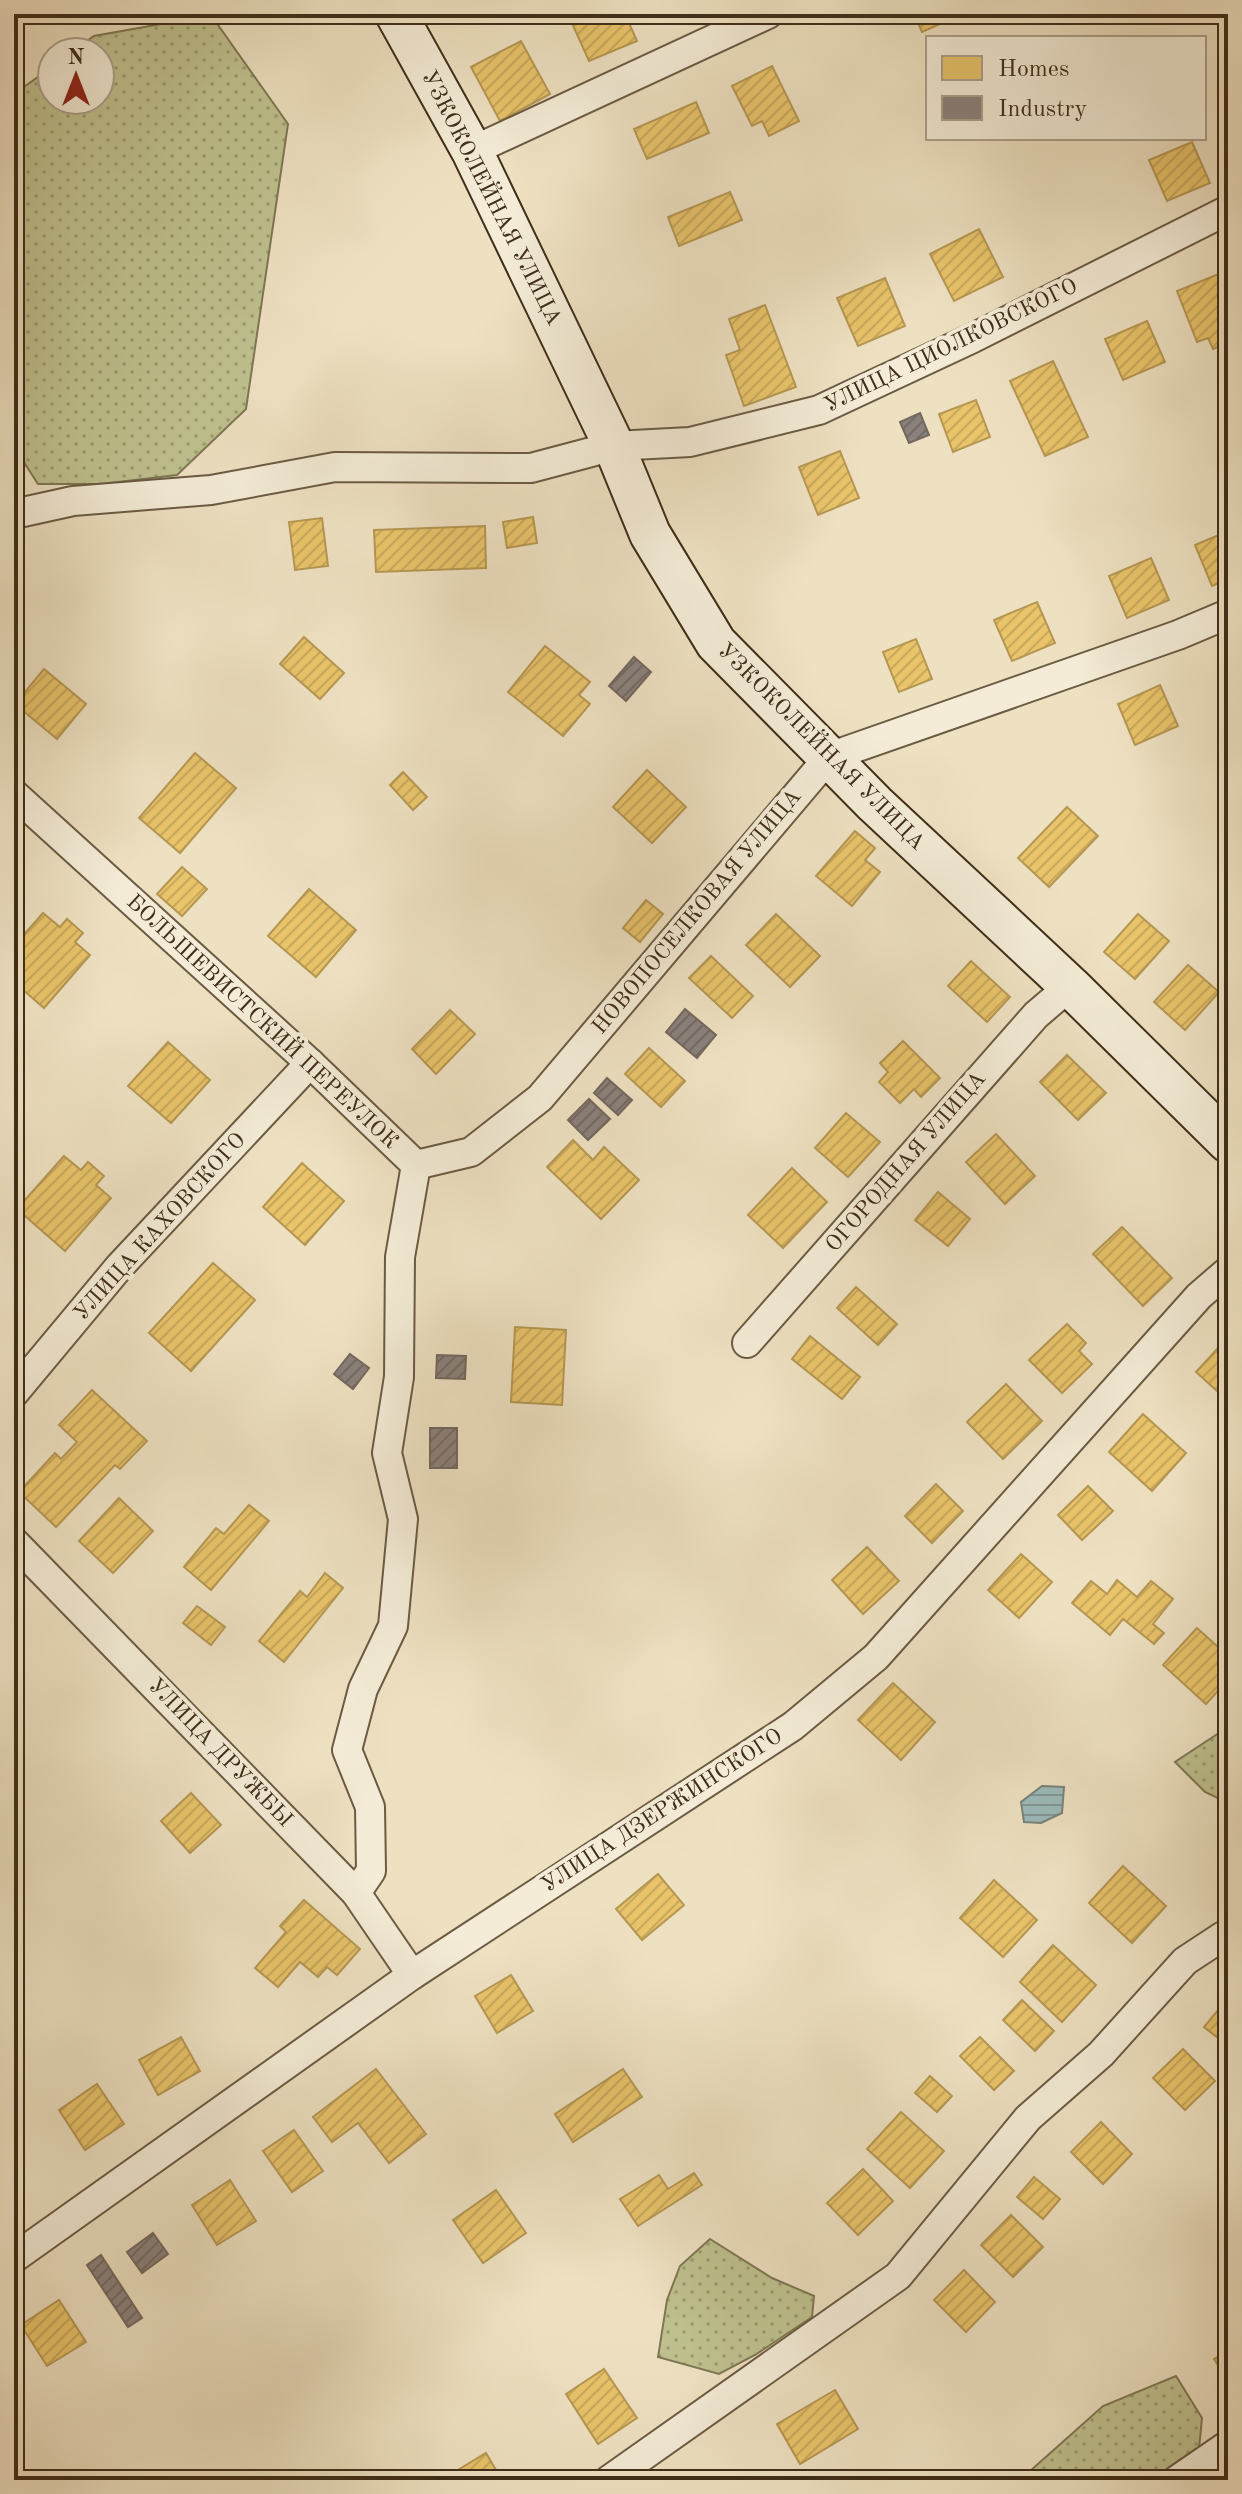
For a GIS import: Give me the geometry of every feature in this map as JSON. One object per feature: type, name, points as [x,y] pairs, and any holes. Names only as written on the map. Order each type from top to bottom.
[{"type":"street","name":"УЗКОКОЛЕЙНАЯ УЛИЦА","points":[[396,14],[472,151],[614,446],[650,534],[716,643],[875,804],[1070,986],[1228,1142]]},
{"type":"street","points":[[472,151],[768,14]]},
{"type":"street","name":"УЛИЦА ЦИОЛКОВСКОГО","points":[[14,514],[73,501],[211,490],[335,467],[531,468],[614,446],[690,442],[819,410],[973,338],[1228,210]]},
{"type":"street","points":[[829,757],[1178,635],[1228,614]]},
{"type":"street","name":"НОВОПОСЕЛКОВАЯ УЛИЦА","points":[[416,1165],[471,1152],[540,1098],[829,757]]},
{"type":"street","name":"БОЛЬШЕВИСТСКИЙ ПЕРЕУЛОК","points":[[14,794],[310,1063],[416,1165],[400,1257],[399,1377],[387,1453],[403,1519],[393,1626],[363,1689],[347,1750],[370,1807],[371,1871],[356,1893]]},
{"type":"street","name":"ОГОРОДНАЯ УЛИЦА","points":[[747,1343],[1036,1015],[1070,986]]},
{"type":"street","name":"УЛИЦА КАХОВСКОГО","points":[[14,1393],[119,1267],[310,1063]]},
{"type":"street","name":"УЛИЦА ДЗЕРЖИНСКОГО","points":[[14,2258],[412,1975],[793,1726],[876,1657],[1199,1296],[1228,1271]]},
{"type":"street","name":"УЛИЦА ДРУЖБЫ","points":[[14,1542],[356,1893],[412,1975]]},
{"type":"street","points":[[609,2480],[898,2276],[1028,2118],[1101,2054],[1185,1961],[1223,1936],[1228,1936]]},
{"type":"street","points":[[1177,2480],[1228,2445]]},
{"type":"green space","points":[[211,15],[288,124],[246,409],[177,475],[101,484],[38,484],[14,447],[14,94],[36,78],[36,116],[116,116],[116,36],[94,36]]},
{"type":"green space","points":[[1228,1727],[1228,1803],[1205,1792],[1175,1762]]},
{"type":"green space","points":[[710,2239],[772,2278],[814,2296],[812,2317],[755,2355],[719,2374],[658,2357],[667,2300],[680,2266]]},
{"type":"green space","points":[[1176,2376],[1202,2418],[1196,2480],[1020,2480],[1103,2406]]},
{"type":"water","points":[[1042,1786],[1064,1787],[1062,1813],[1041,1823],[1024,1822],[1021,1802]]},
{"type":"building: Homes","points":[[587,14],[625,14],[637,41],[589,61],[571,21]]},
{"type":"building: Homes","points":[[914,14],[963,14],[922,32]]},
{"type":"building: Homes","points":[[521,41],[550,94],[500,121],[471,67]]},
{"type":"building: Homes","points":[[772,66],[799,121],[769,136],[762,121],[752,126],[732,86]]},
{"type":"building: Homes","points":[[696,102],[709,133],[647,159],[634,129]]},
{"type":"building: Homes","points":[[1228,118],[1228,145],[1218,122]]},
{"type":"building: Homes","points":[[1192,142],[1210,183],[1167,201],[1149,160]]},
{"type":"building: Homes","points":[[730,192],[742,220],[679,246],[668,217]]},
{"type":"building: Homes","points":[[979,229],[1003,277],[954,301],[930,254]]},
{"type":"building: Homes","points":[[1221,273],[1228,290],[1228,343],[1213,349],[1208,338],[1197,342],[1177,291]]},
{"type":"building: Homes","points":[[885,278],[905,326],[858,346],[837,298]]},
{"type":"building: Homes","points":[[765,305],[796,387],[744,406],[726,355],[740,350],[729,319]]},
{"type":"building: Homes","points":[[1147,321],[1165,362],[1123,380],[1105,339]]},
{"type":"building: Homes","points":[[1053,361],[1088,437],[1045,456],[1010,381]]},
{"type":"building: Homes","points":[[976,400],[990,437],[953,452],[939,414]]},
{"type":"building: Homes","points":[[840,451],[859,498],[818,515],[799,467]]},
{"type":"building: Homes","points":[[533,517],[537,543],[507,548],[503,522]]},
{"type":"building: Homes","points":[[322,518],[328,566],[295,570],[289,522]]},
{"type":"building: Homes","points":[[485,526],[486,568],[376,572],[374,530]]},
{"type":"building: Homes","points":[[1228,531],[1228,579],[1212,586],[1195,545]]},
{"type":"building: Homes","points":[[1151,558],[1169,600],[1127,618],[1109,576]]},
{"type":"building: Homes","points":[[1037,602],[1055,643],[1012,661],[994,620]]},
{"type":"building: Homes","points":[[304,637],[344,673],[320,699],[280,664]]},
{"type":"building: Homes","points":[[916,639],[932,679],[899,692],[883,652]]},
{"type":"building: Homes","points":[[545,646],[590,682],[579,695],[590,704],[563,736],[508,692]]},
{"type":"building: Homes","points":[[44,669],[86,704],[57,739],[15,704]]},
{"type":"building: Homes","points":[[1160,685],[1178,726],[1135,745],[1118,704]]},
{"type":"building: Homes","points":[[195,753],[236,788],[180,853],[139,818]]},
{"type":"building: Homes","points":[[647,770],[686,807],[652,843],[613,807]]},
{"type":"building: Homes","points":[[403,772],[427,797],[413,810],[390,785]]},
{"type":"building: Homes","points":[[1067,807],[1098,836],[1049,887],[1018,858]]},
{"type":"building: Homes","points":[[855,831],[875,848],[865,860],[880,872],[852,906],[816,876]]},
{"type":"building: Homes","points":[[182,867],[207,889],[182,916],[157,894]]},
{"type":"building: Homes","points":[[309,889],[356,930],[316,977],[268,936]]},
{"type":"building: Homes","points":[[646,900],[663,914],[640,942],[623,928]]},
{"type":"building: Homes","points":[[43,913],[60,927],[67,919],[83,933],[75,942],[90,955],[44,1008],[14,982],[14,946]]},
{"type":"building: Homes","points":[[776,914],[820,956],[790,987],[746,945]]},
{"type":"building: Homes","points":[[1138,914],[1169,941],[1135,979],[1104,952]]},
{"type":"building: Homes","points":[[711,956],[753,996],[732,1018],[689,978]]},
{"type":"building: Homes","points":[[971,961],[1010,997],[987,1022],[948,986]]},
{"type":"building: Homes","points":[[1188,965],[1219,992],[1185,1030],[1154,1002]]},
{"type":"building: Homes","points":[[450,1010],[475,1034],[436,1074],[412,1049]]},
{"type":"building: Homes","points":[[903,1041],[940,1078],[921,1097],[914,1089],[900,1103],[879,1082],[888,1072],[880,1063]]},
{"type":"building: Homes","points":[[168,1042],[210,1080],[171,1123],[128,1086]]},
{"type":"building: Homes","points":[[649,1048],[685,1081],[661,1107],[625,1074]]},
{"type":"building: Homes","points":[[1067,1055],[1106,1093],[1078,1120],[1040,1082]]},
{"type":"building: Homes","points":[[846,1113],[880,1142],[848,1177],[815,1148]]},
{"type":"building: Homes","points":[[996,1134],[1035,1176],[1005,1204],[966,1162]]},
{"type":"building: Homes","points":[[573,1140],[593,1160],[604,1147],[639,1180],[601,1219],[547,1167]]},
{"type":"building: Homes","points":[[64,1156],[81,1170],[88,1162],[104,1176],[96,1185],[111,1198],[65,1251],[17,1209]]},
{"type":"building: Homes","points":[[302,1163],[344,1201],[305,1245],[263,1207]]},
{"type":"building: Homes","points":[[792,1168],[827,1202],[783,1248],[748,1215]]},
{"type":"building: Homes","points":[[938,1192],[970,1219],[948,1246],[915,1220]]},
{"type":"building: Homes","points":[[1122,1227],[1172,1278],[1143,1306],[1093,1254]]},
{"type":"building: Homes","points":[[213,1263],[255,1300],[191,1371],[149,1333]]},
{"type":"building: Homes","points":[[856,1287],[897,1324],[878,1345],[837,1308]]},
{"type":"building: Homes","points":[[1067,1324],[1086,1343],[1079,1351],[1092,1364],[1062,1393],[1029,1360]]},
{"type":"building: Homes","points":[[515,1327],[566,1330],[562,1405],[511,1402]]},
{"type":"building: Homes","points":[[810,1336],[860,1377],[842,1399],[792,1359]]},
{"type":"building: Homes","points":[[1228,1337],[1228,1401],[1196,1372]]},
{"type":"building: Homes","points":[[1006,1384],[1042,1421],[1003,1459],[967,1422]]},
{"type":"building: Homes","points":[[92,1390],[147,1441],[120,1469],[115,1465],[56,1527],[19,1492],[55,1453],[61,1459],[77,1442],[59,1425]]},
{"type":"building: Homes","points":[[1143,1414],[1186,1453],[1152,1491],[1109,1452]]},
{"type":"building: Homes","points":[[936,1484],[963,1511],[932,1543],[905,1516]]},
{"type":"building: Homes","points":[[1088,1486],[1113,1511],[1082,1540],[1058,1515]]},
{"type":"building: Homes","points":[[119,1498],[153,1531],[113,1573],[79,1541]]},
{"type":"building: Homes","points":[[249,1505],[269,1521],[211,1590],[184,1567],[216,1528],[224,1534]]},
{"type":"building: Homes","points":[[867,1547],[899,1581],[863,1614],[832,1580]]},
{"type":"building: Homes","points":[[1021,1554],[1052,1582],[1019,1618],[988,1590]]},
{"type":"building: Homes","points":[[325,1573],[343,1588],[284,1662],[259,1641],[300,1591],[307,1597]]},
{"type":"building: Homes","points":[[1117,1580],[1137,1597],[1151,1581],[1173,1599],[1153,1624],[1164,1633],[1154,1644],[1123,1619],[1110,1635],[1072,1603],[1091,1581],[1107,1594]]},
{"type":"building: Homes","points":[[197,1606],[225,1627],[211,1645],[183,1623]]},
{"type":"building: Homes","points":[[1197,1628],[1228,1656],[1228,1680],[1206,1704],[1163,1665]]},
{"type":"building: Homes","points":[[893,1683],[935,1722],[901,1760],[858,1720]]},
{"type":"building: Homes","points":[[191,1793],[221,1825],[190,1853],[161,1821]]},
{"type":"building: Homes","points":[[1123,1866],[1166,1906],[1132,1943],[1089,1903]]},
{"type":"building: Homes","points":[[658,1874],[684,1905],[642,1940],[616,1909]]},
{"type":"building: Homes","points":[[994,1880],[1037,1920],[1003,1957],[960,1918]]},
{"type":"building: Homes","points":[[304,1900],[360,1949],[337,1975],[327,1967],[318,1977],[300,1962],[278,1987],[255,1968],[286,1932],[280,1926]]},
{"type":"building: Homes","points":[[1053,1945],[1096,1985],[1062,2022],[1020,1982]]},
{"type":"building: Homes","points":[[511,1975],[533,2011],[497,2033],[475,1996]]},
{"type":"building: Homes","points":[[1228,1998],[1228,2046],[1204,2027]]},
{"type":"building: Homes","points":[[1022,2000],[1054,2031],[1035,2051],[1003,2020]]},
{"type":"building: Homes","points":[[181,2037],[200,2071],[158,2095],[139,2060]]},
{"type":"building: Homes","points":[[980,2037],[1014,2071],[994,2090],[960,2056]]},
{"type":"building: Homes","points":[[1183,2049],[1215,2081],[1185,2110],[1153,2078]]},
{"type":"building: Homes","points":[[376,2069],[426,2134],[389,2163],[358,2123],[332,2142],[313,2117]]},
{"type":"building: Homes","points":[[623,2069],[642,2097],[573,2142],[555,2114]]},
{"type":"building: Homes","points":[[930,2076],[952,2096],[937,2112],[915,2093]]},
{"type":"building: Homes","points":[[97,2084],[124,2124],[85,2150],[59,2110]]},
{"type":"building: Homes","points":[[901,2112],[944,2151],[910,2188],[867,2149]]},
{"type":"building: Homes","points":[[1101,2122],[1132,2154],[1103,2184],[1071,2152]]},
{"type":"building: Homes","points":[[294,2130],[323,2171],[292,2192],[263,2151]]},
{"type":"building: Homes","points":[[863,2169],[893,2201],[858,2235],[827,2203]]},
{"type":"building: Homes","points":[[694,2173],[702,2185],[638,2226],[620,2199],[659,2175],[668,2189]]},
{"type":"building: Homes","points":[[1034,2177],[1060,2199],[1043,2219],[1017,2197]]},
{"type":"building: Homes","points":[[230,2180],[256,2221],[217,2245],[192,2205]]},
{"type":"building: Homes","points":[[496,2190],[526,2233],[483,2263],[453,2220]]},
{"type":"building: Homes","points":[[1011,2215],[1043,2247],[1013,2277],[981,2245]]},
{"type":"building: Homes","points":[[964,2270],[995,2302],[966,2332],[934,2300]]},
{"type":"building: Homes","points":[[59,2300],[86,2342],[47,2366],[21,2325]]},
{"type":"building: Homes","points":[[1228,2351],[1228,2381],[1214,2359]]},
{"type":"building: Homes","points":[[604,2369],[637,2418],[598,2444],[566,2394]]},
{"type":"building: Homes","points":[[835,2390],[858,2429],[800,2464],[777,2424]]},
{"type":"building: Homes","points":[[486,2453],[502,2480],[451,2480],[448,2476]]},
{"type":"building: Industry","points":[[920,413],[929,435],[909,443],[900,422]]},
{"type":"building: Industry","points":[[634,657],[651,672],[626,701],[609,686]]},
{"type":"building: Industry","points":[[685,1009],[716,1035],[697,1058],[666,1032]]},
{"type":"building: Industry","points":[[607,1078],[632,1100],[618,1115],[594,1093]]},
{"type":"building: Industry","points":[[589,1099],[610,1119],[588,1140],[568,1120]]},
{"type":"building: Industry","points":[[350,1354],[369,1368],[353,1389],[334,1374]]},
{"type":"building: Industry","points":[[437,1355],[466,1356],[465,1379],[436,1378]]},
{"type":"building: Industry","points":[[430,1428],[457,1428],[457,1468],[430,1468]]},
{"type":"building: Industry","points":[[153,2233],[168,2254],[142,2273],[127,2252]]},
{"type":"building: Industry","points":[[101,2255],[142,2318],[128,2327],[87,2265]]}]
